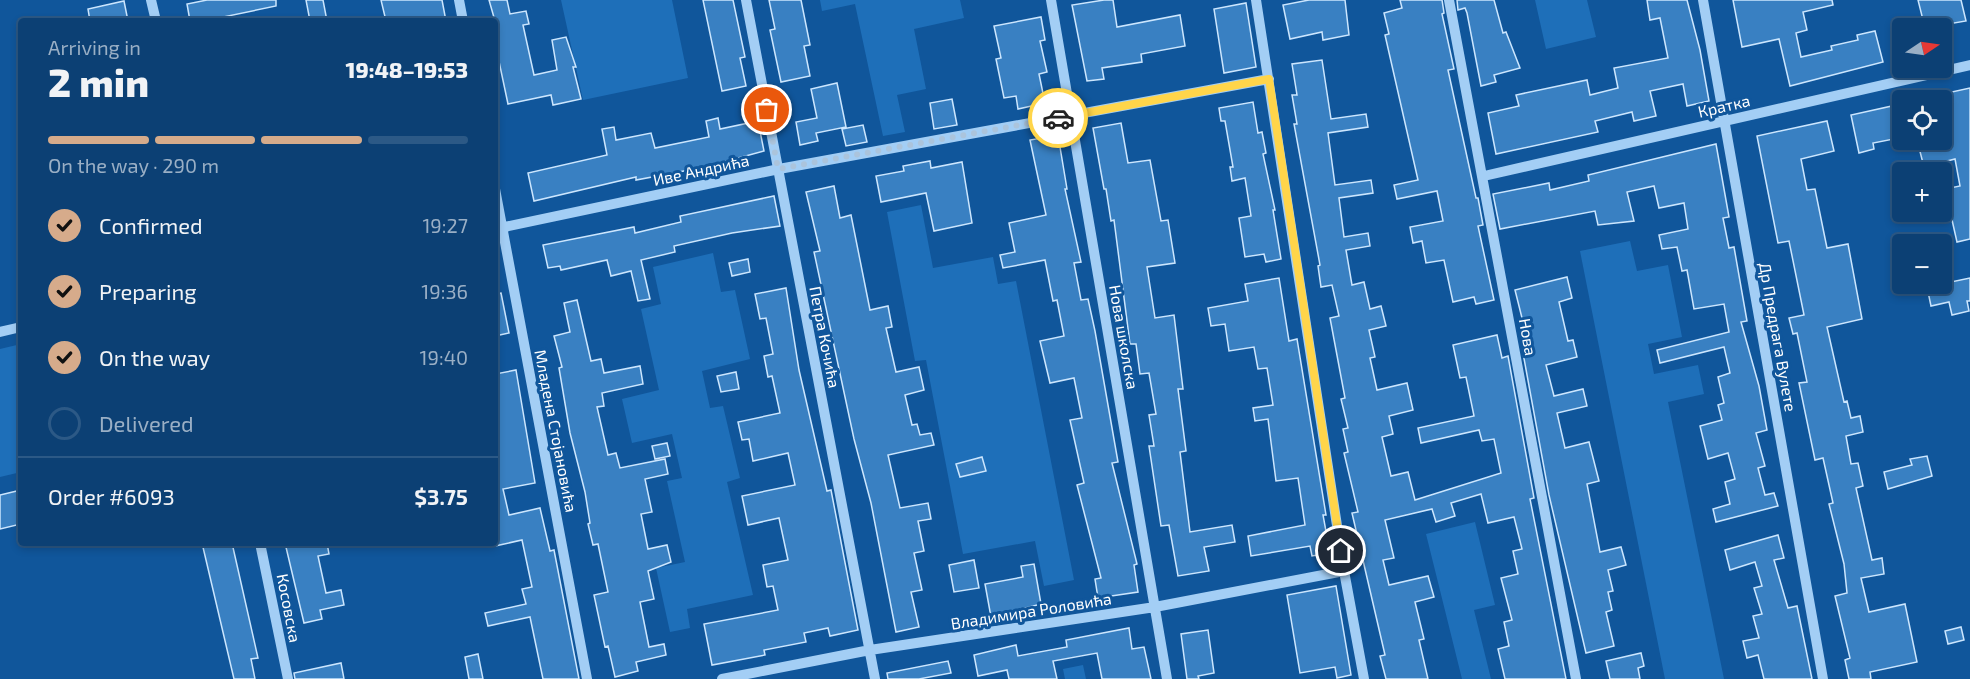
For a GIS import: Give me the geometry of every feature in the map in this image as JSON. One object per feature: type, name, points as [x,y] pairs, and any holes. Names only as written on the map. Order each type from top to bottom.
[{"type":"street","points":[[151,0],[155,18]]},
{"type":"street","points":[[459,0],[462,18]]},
{"type":"street","name":"Петра Кочића","points":[[746,0],[875,679]]},
{"type":"street","name":"Нова школска","points":[[1051,0],[1167,679]]},
{"type":"street","points":[[1256,0],[1344,571],[1364,679]]},
{"type":"street","name":"Нова","points":[[1449,0],[1484,176],[1576,679]]},
{"type":"street","name":"Др Предрага Вулете","points":[[1703,0],[1823,679]]},
{"type":"street","name":"Кратка","points":[[1484,176],[1970,65]]},
{"type":"street","name":"Иве Андрића","points":[[499,228],[778,169],[1269,79]]},
{"type":"street","name":"Младена Стојановића","points":[[499,228],[587,679]]},
{"type":"street","points":[[0,332],[18,328]]},
{"type":"street","name":"Косовска","points":[[262,546],[288,679]]},
{"type":"street","name":"Владимира Роловића","points":[[722,679],[870,650],[1155,607],[1344,571]]},
{"type":"shaded area","points":[[561,0],[672,0],[688,78],[583,100]]},
{"type":"shaded area","points":[[820,0],[960,0],[964,18],[914,29],[926,89],[897,95],[905,132],[883,136],[855,4],[822,11]]},
{"type":"shaded area","points":[[1535,0],[1587,0],[1596,37],[1546,49]]},
{"type":"shaded area","points":[[921,205],[933,268],[993,257],[998,284],[1016,281],[1074,580],[1044,586],[1035,541],[963,554],[926,360],[915,361],[887,212]]},
{"type":"shaded area","points":[[1630,241],[1637,271],[1668,265],[1682,337],[1648,344],[1654,374],[1698,365],[1704,394],[1668,402],[1724,679],[1665,679],[1580,251]]},
{"type":"shaded area","points":[[713,253],[721,292],[735,290],[750,359],[702,371],[710,408],[723,406],[740,478],[727,482],[753,595],[687,609],[690,628],[670,632],[656,568],[685,562],[667,481],[682,478],[672,434],[632,443],[622,399],[659,390],[641,309],[661,304],[653,267]]},
{"type":"shaded area","points":[[18,345],[18,473],[0,477],[0,349]]},
{"type":"shaded area","points":[[1475,522],[1495,605],[1474,610],[1491,679],[1462,679],[1426,534]]},
{"type":"shaded area","points":[[1083,665],[1086,679],[1065,679],[1063,669]]},
{"type":"building","points":[[207,0],[276,0],[276,6],[223,18],[189,18],[187,4]]},
{"type":"building","points":[[306,0],[323,0],[326,18],[309,18]]},
{"type":"building","points":[[381,0],[442,0],[445,18],[385,18]]},
{"type":"building","points":[[489,0],[507,0],[510,14],[526,11],[529,24],[523,25],[534,75],[557,70],[552,40],[566,37],[576,67],[573,67],[581,99],[553,105],[551,95],[508,104],[498,57],[498,18],[494,18]]},
{"type":"building","points":[[703,0],[733,0],[745,57],[740,58],[746,86],[722,91]]},
{"type":"building","points":[[769,0],[801,0],[810,45],[804,46],[810,76],[781,82],[770,30],[775,29]]},
{"type":"building","points":[[1113,0],[1117,27],[1180,15],[1185,46],[1141,54],[1142,62],[1102,68],[1104,79],[1087,81],[1072,5]]},
{"type":"building","points":[[1309,0],[1345,0],[1349,35],[1323,40],[1322,32],[1290,39],[1283,5]]},
{"type":"building","points":[[1400,0],[1442,0],[1444,13],[1442,14],[1454,69],[1448,70],[1476,198],[1478,198],[1483,225],[1478,226],[1494,300],[1476,304],[1474,297],[1453,302],[1444,260],[1426,263],[1422,241],[1413,243],[1410,227],[1443,221],[1437,191],[1397,199],[1394,185],[1418,180],[1385,35],[1389,34],[1384,13],[1402,8]]},
{"type":"building","points":[[1457,0],[1494,0],[1503,33],[1506,32],[1520,68],[1494,75],[1496,82],[1481,86],[1467,13],[1465,8],[1458,10]]},
{"type":"building","points":[[1647,0],[1687,0],[1700,50],[1709,101],[1687,106],[1683,84],[1650,91],[1656,116],[1634,121],[1632,112],[1595,121],[1598,132],[1496,154],[1488,113],[1519,106],[1516,95],[1587,80],[1590,95],[1618,88],[1614,68],[1668,58],[1660,18],[1650,20]]},
{"type":"building","points":[[1733,0],[1832,0],[1833,5],[1803,12],[1807,30],[1796,33],[1801,57],[1832,50],[1831,46],[1858,40],[1857,35],[1875,31],[1883,62],[1790,86],[1779,39],[1742,47]]},
{"type":"building","points":[[1918,0],[1961,0],[1966,21],[1952,23],[1952,18],[1922,18]]},
{"type":"building","points":[[124,1],[127,18],[90,18],[88,9]]},
{"type":"building","points":[[1246,3],[1256,67],[1224,73],[1214,9]]},
{"type":"building","points":[[1041,17],[1045,40],[1040,41],[1047,72],[1039,74],[1045,103],[1018,109],[1016,96],[1004,98],[996,59],[1001,58],[994,26]]},
{"type":"building","points":[[1322,60],[1331,119],[1366,114],[1368,127],[1328,133],[1335,185],[1371,180],[1373,193],[1339,198],[1344,237],[1368,233],[1370,246],[1346,250],[1352,285],[1364,282],[1370,309],[1381,306],[1386,326],[1369,330],[1375,357],[1370,358],[1377,390],[1407,383],[1413,410],[1389,416],[1393,434],[1382,437],[1391,476],[1408,472],[1415,500],[1501,473],[1494,439],[1482,441],[1479,430],[1421,443],[1418,428],[1474,416],[1466,377],[1460,378],[1453,345],[1497,335],[1502,358],[1508,356],[1534,498],[1530,499],[1566,679],[1505,679],[1498,649],[1509,646],[1504,622],[1512,620],[1501,578],[1518,574],[1513,551],[1522,549],[1514,517],[1488,523],[1481,494],[1451,503],[1455,516],[1436,522],[1432,509],[1385,520],[1394,558],[1383,560],[1389,585],[1428,576],[1434,597],[1415,602],[1424,639],[1419,640],[1428,679],[1386,679],[1380,656],[1385,655],[1352,513],[1358,512],[1344,453],[1348,452],[1343,429],[1348,428],[1341,399],[1345,398],[1330,318],[1339,316],[1332,285],[1321,287],[1318,266],[1320,265],[1294,124],[1297,124],[1292,95],[1297,95],[1292,64]]},
{"type":"building","points":[[837,83],[846,127],[816,133],[818,141],[800,145],[796,122],[817,118],[811,89]]},
{"type":"building","points":[[1970,88],[1970,239],[1957,242],[1952,220],[1952,188],[1960,186],[1955,159],[1943,162],[1923,162],[1920,150],[1952,150],[1952,92]]},
{"type":"building","points":[[952,99],[957,125],[934,129],[930,103]]},
{"type":"building","points":[[1253,102],[1258,133],[1262,132],[1266,153],[1263,154],[1275,210],[1273,210],[1281,259],[1266,262],[1264,254],[1245,257],[1239,218],[1251,216],[1245,178],[1232,181],[1230,167],[1233,167],[1225,121],[1221,121],[1219,108]]},
{"type":"building","points":[[1892,106],[1892,139],[1873,143],[1874,149],[1859,153],[1851,115]]},
{"type":"building","points":[[718,118],[720,129],[758,121],[764,151],[705,167],[636,180],[636,177],[534,201],[528,173],[607,155],[602,129],[614,127],[616,140],[651,133],[655,148],[709,137],[706,121]]},
{"type":"building","points":[[1827,121],[1834,151],[1801,159],[1807,190],[1815,189],[1827,248],[1848,244],[1862,319],[1827,327],[1844,402],[1847,401],[1851,418],[1860,416],[1863,432],[1846,436],[1851,464],[1858,463],[1863,486],[1856,488],[1872,560],[1882,558],[1884,574],[1861,578],[1869,612],[1905,604],[1917,662],[1870,672],[1871,679],[1849,679],[1845,660],[1850,658],[1835,596],[1847,593],[1844,564],[1829,504],[1833,503],[1823,458],[1815,460],[1799,383],[1807,382],[1797,333],[1793,334],[1789,318],[1804,315],[1789,241],[1778,243],[1757,136]]},
{"type":"building","points":[[1121,123],[1128,163],[1150,160],[1161,221],[1168,220],[1175,263],[1147,267],[1155,318],[1174,315],[1183,389],[1178,389],[1186,451],[1180,452],[1190,532],[1232,525],[1235,542],[1204,547],[1209,571],[1178,576],[1169,525],[1161,526],[1149,446],[1154,446],[1149,415],[1156,414],[1149,373],[1140,374],[1136,344],[1130,344],[1114,220],[1111,221],[1093,128]]},
{"type":"building","points":[[863,125],[867,142],[846,146],[842,129]]},
{"type":"building","points":[[1058,135],[1067,189],[1065,189],[1081,262],[1074,263],[1081,300],[1088,299],[1095,331],[1118,462],[1112,463],[1137,564],[1134,565],[1138,592],[1098,598],[1095,579],[1101,578],[1077,485],[1084,483],[1070,420],[1082,418],[1074,378],[1050,383],[1040,341],[1064,336],[1057,300],[1053,301],[1045,260],[1003,268],[1000,255],[1015,252],[1009,223],[1046,215],[1030,140]]},
{"type":"building","points":[[1716,144],[1729,217],[1723,218],[1729,248],[1734,247],[1747,321],[1741,322],[1759,386],[1767,430],[1756,433],[1765,466],[1758,468],[1765,495],[1774,493],[1778,506],[1716,522],[1713,509],[1730,504],[1725,482],[1735,479],[1728,453],[1708,459],[1700,426],[1722,420],[1718,405],[1724,403],[1718,377],[1730,373],[1724,347],[1660,363],[1657,350],[1729,332],[1724,304],[1694,309],[1687,270],[1682,271],[1677,247],[1662,249],[1659,235],[1688,229],[1684,203],[1659,208],[1654,186],[1627,192],[1634,221],[1598,225],[1595,211],[1500,229],[1493,194],[1549,183],[1550,190],[1589,181],[1588,175]]},
{"type":"building","points":[[930,161],[931,168],[962,162],[972,223],[934,231],[926,193],[881,202],[876,176],[904,171],[903,166]]},
{"type":"building","points":[[834,186],[840,218],[851,215],[870,310],[888,306],[892,327],[886,328],[896,372],[919,367],[924,390],[905,395],[912,425],[917,424],[920,435],[931,433],[934,445],[888,455],[900,508],[928,503],[931,519],[918,521],[924,551],[914,553],[922,590],[911,592],[919,627],[896,632],[871,503],[854,439],[814,252],[820,251],[806,192]]},
{"type":"building","points":[[774,196],[780,226],[732,233],[674,246],[675,252],[641,260],[650,299],[638,301],[631,271],[611,276],[607,260],[561,270],[560,266],[548,268],[543,245],[634,227],[635,233],[681,222],[680,216]]},
{"type":"building","points":[[748,259],[750,272],[732,276],[729,263]]},
{"type":"building","points":[[1567,277],[1572,298],[1559,302],[1568,341],[1573,340],[1577,357],[1546,365],[1554,396],[1583,389],[1587,406],[1557,413],[1565,448],[1589,442],[1599,481],[1587,484],[1600,552],[1621,547],[1626,565],[1608,570],[1613,591],[1608,592],[1612,610],[1606,612],[1614,646],[1586,653],[1549,495],[1523,353],[1526,351],[1521,331],[1525,330],[1515,290]]},
{"type":"building","points":[[1279,278],[1289,341],[1297,339],[1326,515],[1323,515],[1330,553],[1312,556],[1310,546],[1251,556],[1248,536],[1305,525],[1298,478],[1276,481],[1268,419],[1255,421],[1253,408],[1273,405],[1267,368],[1258,369],[1254,347],[1229,351],[1225,324],[1211,326],[1208,308],[1248,301],[1245,284]]},
{"type":"building","points":[[1970,278],[1970,301],[1967,301],[1969,311],[1952,315],[1949,302],[1931,306],[1928,294],[1952,294],[1952,282]]},
{"type":"building","points":[[786,288],[799,370],[827,491],[831,490],[858,630],[830,636],[828,628],[804,633],[806,642],[764,650],[765,655],[712,665],[704,624],[778,610],[773,586],[767,587],[763,565],[788,560],[779,518],[748,525],[742,496],[795,485],[788,453],[753,461],[749,439],[742,440],[738,422],[780,413],[772,376],[768,377],[764,356],[773,354],[766,318],[760,319],[755,294]]},
{"type":"building","points":[[501,293],[509,333],[498,335],[498,294]]},
{"type":"building","points":[[577,300],[591,361],[601,359],[604,373],[640,366],[643,384],[602,393],[604,406],[597,407],[608,455],[616,453],[620,468],[665,459],[668,474],[645,479],[652,512],[641,514],[648,549],[667,545],[671,562],[648,571],[654,599],[640,602],[649,647],[664,644],[666,655],[636,662],[638,671],[615,677],[608,646],[605,647],[594,595],[608,592],[598,544],[593,545],[588,524],[590,523],[585,492],[570,433],[559,368],[562,367],[554,336],[570,332],[564,303]]},
{"type":"building","points":[[516,370],[535,483],[503,489],[509,515],[540,508],[550,551],[554,550],[579,679],[543,679],[530,617],[488,626],[485,613],[526,604],[522,589],[532,587],[522,540],[498,545],[498,373]]},
{"type":"building","points":[[736,372],[739,389],[721,392],[717,376]]},
{"type":"building","points":[[667,443],[670,456],[655,459],[652,446]]},
{"type":"building","points":[[1927,456],[1932,476],[1888,489],[1884,472],[1912,465],[1910,459]]},
{"type":"building","points":[[982,457],[986,471],[960,477],[956,464]]},
{"type":"building","points":[[18,491],[18,525],[0,529],[0,495]]},
{"type":"building","points":[[1778,535],[1784,558],[1774,560],[1788,608],[1797,606],[1812,679],[1764,679],[1758,655],[1747,658],[1743,641],[1759,638],[1753,616],[1762,614],[1754,588],[1762,586],[1755,562],[1730,570],[1725,550]]},
{"type":"building","points":[[203,546],[233,546],[258,658],[251,659],[255,679],[234,679]]},
{"type":"building","points":[[286,546],[328,546],[329,554],[318,556],[326,593],[341,590],[344,605],[320,610],[322,619],[304,623]]},
{"type":"building","points":[[974,560],[979,588],[954,592],[949,565]]},
{"type":"building","points":[[1034,564],[1041,604],[991,617],[985,584],[1023,577],[1021,566]]},
{"type":"building","points":[[1336,586],[1351,675],[1337,678],[1335,667],[1300,673],[1287,595]]},
{"type":"building","points":[[1961,627],[1964,640],[1948,644],[1945,631]]},
{"type":"building","points":[[1129,628],[1132,649],[1144,647],[1151,679],[1102,679],[1097,653],[1053,661],[1057,679],[1009,679],[1007,670],[978,676],[974,655],[1016,645],[1018,656],[1067,647],[1066,640]]},
{"type":"building","points":[[1208,630],[1214,673],[1198,676],[1199,679],[1187,679],[1181,634]]},
{"type":"building","points":[[1641,653],[1644,666],[1638,668],[1640,679],[1610,679],[1606,661]]},
{"type":"building","points":[[478,654],[483,679],[469,679],[465,657]]},
{"type":"building","points":[[948,661],[951,673],[919,679],[888,679],[887,673]]},
{"type":"building","points":[[341,663],[344,679],[295,679],[294,673]]},
{"type":"way so far","points":[[767,110],[778,169],[1058,118]]},
{"type":"route","points":[[1058,118],[1269,79],[1341,551]]}]
